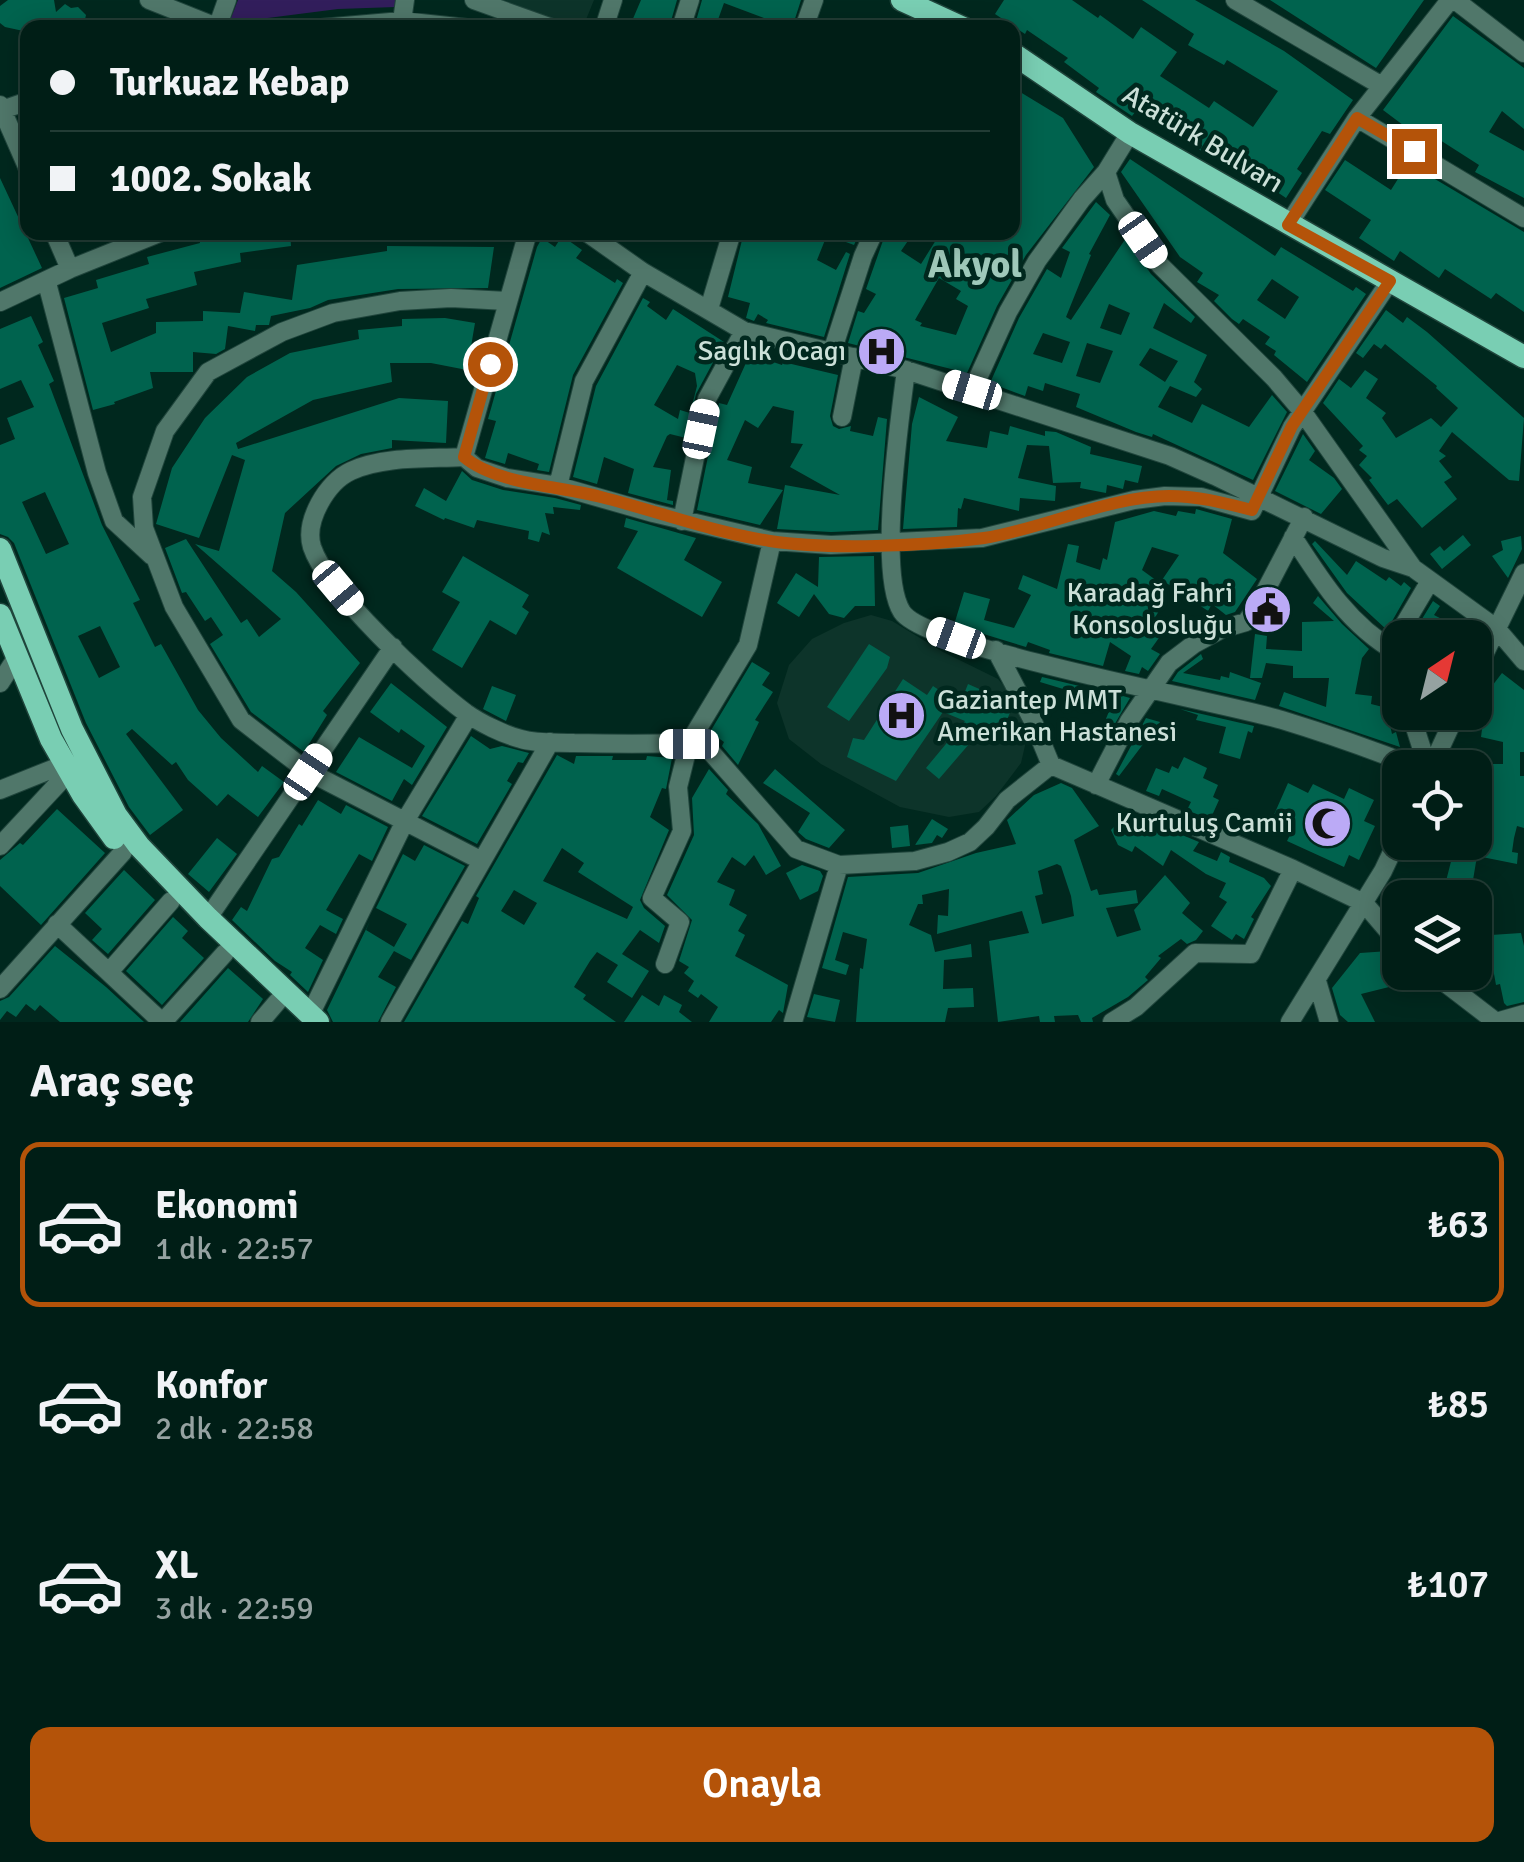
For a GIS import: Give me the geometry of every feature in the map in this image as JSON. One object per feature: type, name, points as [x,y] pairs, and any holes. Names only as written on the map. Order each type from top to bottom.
[{"type":"main road","points":[[902,0],[946,20]]},
{"type":"main road","name":"Atatürk Bulvarı","points":[[1020,59],[1130,133],[1524,357]]},
{"type":"main road","points":[[0,548],[100,789],[139,846],[310,1020]]},
{"type":"main road","points":[[0,615],[51,739],[123,852],[278,1001],[310,1020]]},
{"type":"street","points":[[149,0],[199,20]]},
{"type":"street","points":[[474,0],[530,20]]},
{"type":"street","points":[[1235,0],[1382,86]]},
{"type":"street","points":[[1288,225],[1357,118],[1452,0],[1524,52]]},
{"type":"street","points":[[1,108],[20,152]]},
{"type":"street","points":[[1357,118],[1524,218]]},
{"type":"street","points":[[972,390],[1008,312],[1038,261],[1106,172],[1130,133]]},
{"type":"street","points":[[1106,172],[1115,200],[1160,265],[1302,411],[1413,568],[1496,628],[1524,661]]},
{"type":"street","points":[[57,240],[70,269]]},
{"type":"street","points":[[0,302],[142,240]]},
{"type":"street","points":[[464,457],[526,240]]},
{"type":"street","points":[[602,240],[644,272],[744,331],[906,370],[1170,456],[1383,558],[1413,568]]},
{"type":"street","points":[[709,309],[730,240]]},
{"type":"street","points":[[832,352],[870,240]]},
{"type":"street","points":[[558,486],[584,381],[644,272]]},
{"type":"street","points":[[1051,765],[1007,800],[970,842],[915,860],[839,864],[796,849],[702,742],[522,739],[468,715],[393,648],[320,566],[310,542],[312,523],[334,482],[351,471],[386,462],[464,457],[478,468],[506,478],[558,486],[682,521],[772,541],[891,544],[982,538],[1149,498],[1201,497],[1252,510],[1302,411],[1390,281]]},
{"type":"street","points":[[47,283],[96,473],[114,521],[154,558]]},
{"type":"street","points":[[482,861],[308,772],[241,720],[174,607],[144,528],[142,497],[165,431],[208,372],[282,332],[334,314],[400,301],[507,301]]},
{"type":"street","points":[[682,521],[708,399],[744,331]]},
{"type":"street","points":[[842,417],[854,358]]},
{"type":"street","points":[[906,370],[894,466],[891,544],[899,604],[910,620],[996,650],[1148,691],[1278,718],[1382,755]]},
{"type":"street","points":[[1096,786],[1148,691],[1182,652],[1222,629],[1246,622],[1304,517]]},
{"type":"street","points":[[1294,537],[1337,602],[1364,631],[1382,643]]},
{"type":"street","points":[[665,964],[680,922],[652,898],[682,831],[678,788],[689,744],[748,645],[772,541]]},
{"type":"street","points":[[1492,637],[1524,572]]},
{"type":"street","points":[[1408,620],[1430,581]]},
{"type":"street","points":[[208,918],[393,648]]},
{"type":"street","points":[[996,650],[1051,765],[1293,869],[1364,903],[1382,924]]},
{"type":"street","points":[[0,684],[17,657]]},
{"type":"street","points":[[310,1020],[404,821],[468,715]]},
{"type":"street","points":[[390,1022],[550,742]]},
{"type":"street","points":[[0,790],[67,768]]},
{"type":"street","points":[[0,846],[67,768]]},
{"type":"street","points":[[0,989],[123,852]]},
{"type":"street","points":[[1290,1022],[1386,860]]},
{"type":"street","points":[[793,1022],[839,864]]},
{"type":"street","points":[[1112,1022],[1136,1007],[1195,953],[1252,954],[1293,869]]},
{"type":"street","points":[[109,972],[170,901]]},
{"type":"street","points":[[57,924],[163,1022],[225,953]]},
{"type":"street","points":[[1317,981],[1329,1022]]},
{"type":"street","points":[[1454,990],[1496,1022],[1524,1014]]},
{"type":"street","points":[[260,1022],[278,1001]]},
{"type":"shaded area","points":[[238,0],[397,0],[396,7],[230,20]]},
{"type":"shaded area","points":[[504,0],[594,0],[586,20],[557,20]]},
{"type":"shaded area","name":"Gaziantep MMT Amerikan Hastanesi","points":[[871,615],[892,621],[998,679],[1015,699],[1029,728],[1021,763],[979,812],[949,817],[900,807],[821,764],[789,739],[777,703],[789,665],[812,639]]},
{"type":"building","points":[[8,0],[54,0],[56,12],[65,4],[78,7],[86,15],[85,20],[20,20],[20,30],[0,23],[0,6]]},
{"type":"building","points":[[641,0],[677,0],[671,20],[632,20]]},
{"type":"building","points":[[702,0],[801,0],[795,20],[769,20],[724,3],[718,20],[696,20]]},
{"type":"building","points":[[1004,0],[1072,0],[1133,39],[1141,27],[1177,52],[1160,76],[1209,108],[1214,101],[1253,127],[1278,91],[1227,60],[1224,65],[1188,45],[1194,34],[1142,0],[1195,0],[1284,51],[1353,100],[1330,134],[1322,131],[1297,169],[1302,173],[1286,198],[1218,152],[1213,159],[1136,111],[1132,116],[1096,92],[1099,88],[1064,62],[1068,58],[1027,30],[1025,34],[1020,31],[1020,20],[1004,20],[995,14]]},
{"type":"building","points":[[1270,0],[1424,0],[1376,68]]},
{"type":"building","points":[[1453,16],[1524,68],[1524,129],[1502,111],[1489,132],[1524,151],[1524,198],[1475,172],[1479,165],[1429,133],[1423,140],[1383,110]]},
{"type":"building","points":[[1020,92],[1063,118],[1094,167],[1026,255],[997,306],[967,373],[848,343],[858,311],[864,313],[876,294],[866,289],[883,240],[909,240],[901,251],[921,264],[936,240],[1020,240]],"holes":[[[939,278],[961,291],[956,299],[968,306],[956,335],[920,326],[922,323],[915,320]]]},
{"type":"building","points":[[1130,159],[1275,256],[1281,247],[1353,291],[1356,287],[1366,294],[1307,382],[1274,355],[1276,351],[1265,344],[1270,337],[1243,319],[1239,324],[1232,319],[1214,301],[1219,295],[1197,282],[1203,273],[1180,257],[1121,172]],"holes":[[[1272,279],[1299,297],[1285,319],[1257,300]]]},
{"type":"building","points":[[1345,160],[1391,190],[1408,163],[1524,232],[1524,312],[1496,293],[1491,299],[1445,269],[1439,278],[1400,251],[1394,261],[1359,238],[1371,220],[1325,190]]},
{"type":"building","points":[[0,178],[20,221],[20,240],[29,240],[42,268],[0,288]]},
{"type":"building","points":[[1096,202],[1110,215],[1089,254],[1066,317],[1071,320],[1126,238],[1151,274],[1195,317],[1191,323],[1164,303],[1153,328],[1207,355],[1194,382],[1202,389],[1196,397],[1170,386],[1158,407],[1192,423],[1202,404],[1249,427],[1272,395],[1287,412],[1253,480],[1153,434],[1152,437],[1136,432],[1076,407],[1080,394],[1045,383],[1043,391],[1028,386],[1025,396],[990,383],[1019,318],[1047,269],[1061,278],[1070,252],[1062,248]],"holes":[[[1109,304],[1130,313],[1121,335],[1100,328]],[[1043,333],[1070,342],[1062,363],[1033,354]],[[1087,343],[1113,351],[1100,383],[1076,376]],[[1150,348],[1178,361],[1165,382],[1139,365]]]},
{"type":"building","points":[[199,240],[291,240],[291,246],[240,253],[241,262],[194,272],[197,285],[146,299],[149,308],[102,323],[111,352],[156,333],[156,322],[203,321],[203,311],[240,313],[244,292],[292,300],[297,265],[387,251],[387,246],[494,247],[488,288],[398,289],[328,300],[271,316],[269,325],[256,325],[255,331],[228,326],[225,349],[216,354],[193,352],[193,372],[150,372],[153,388],[93,410],[64,298],[98,288],[96,280],[149,264],[147,257],[200,243]]},
{"type":"building","points":[[545,240],[555,247],[559,240],[568,240],[582,250],[576,258],[615,283],[617,279],[623,283],[573,375],[549,472],[537,470],[539,464],[508,453],[505,464],[485,458],[496,421],[488,419],[537,247]]},
{"type":"building","points":[[742,240],[825,240],[817,260],[836,270],[846,252],[850,254],[824,337],[766,323],[768,320],[758,314],[754,321],[746,318],[750,303],[728,297]]},
{"type":"building","points":[[643,298],[650,302],[647,306],[666,320],[673,309],[724,342],[696,394],[686,438],[667,436],[653,467],[671,470],[667,500],[673,501],[673,505],[628,493],[634,469],[604,457],[597,484],[573,477],[596,386]],"holes":[[[677,365],[695,373],[697,386],[690,413],[680,410],[678,419],[654,405]]]},
{"type":"building","points":[[1386,310],[1403,323],[1407,317],[1427,332],[1524,418],[1519,481],[1509,480],[1452,432],[1439,451],[1446,456],[1439,461],[1452,477],[1444,482],[1457,499],[1422,528],[1397,499],[1388,505],[1359,465],[1367,456],[1359,450],[1363,446],[1323,403],[1339,379],[1351,388],[1365,370],[1378,379],[1366,398],[1386,413],[1382,418],[1396,438],[1431,418],[1441,427],[1458,408],[1385,344],[1381,349],[1374,344],[1363,358],[1356,353]]},
{"type":"building","points":[[31,316],[43,342],[38,345],[54,381],[49,384],[102,525],[140,600],[133,603],[155,647],[161,644],[198,710],[221,738],[258,772],[262,766],[284,782],[258,817],[228,794],[217,806],[188,780],[176,762],[172,765],[132,729],[126,734],[183,810],[150,835],[129,807],[86,723],[14,543],[0,534],[0,445],[15,439],[7,418],[34,407],[21,380],[0,389],[0,329]],"holes":[[[45,492],[69,544],[46,554],[22,502]],[[100,626],[120,667],[99,678],[78,636]]]},
{"type":"building","points":[[445,318],[475,323],[467,370],[431,363],[390,363],[392,382],[313,400],[236,443],[238,449],[399,398],[448,401],[446,443],[392,440],[392,448],[361,454],[336,466],[285,513],[272,571],[360,663],[323,711],[327,715],[304,752],[251,712],[210,644],[223,635],[211,617],[205,621],[186,592],[182,593],[165,548],[186,539],[241,623],[247,619],[259,637],[281,619],[195,544],[219,551],[245,460],[232,455],[199,538],[156,524],[172,468],[205,418],[247,377],[290,353],[359,339],[358,330],[402,326],[402,319]]},
{"type":"building","points":[[750,354],[782,365],[783,362],[838,375],[830,416],[833,426],[839,429],[851,426],[850,431],[873,436],[878,417],[887,419],[878,530],[777,529],[785,485],[840,495],[790,467],[803,444],[791,443],[794,411],[773,406],[758,428],[745,420],[727,460],[752,467],[748,483],[783,490],[760,525],[697,510],[719,403],[727,405]]},
{"type":"building","points":[[919,397],[958,417],[946,441],[987,448],[990,431],[1008,435],[1010,426],[1045,436],[1045,431],[1056,432],[1091,447],[1090,454],[1142,466],[1138,483],[1125,480],[1123,489],[1107,485],[1106,493],[1080,488],[1081,482],[1053,483],[1049,446],[1027,445],[1018,478],[1056,486],[1055,501],[1020,498],[1019,511],[964,498],[961,509],[958,508],[957,527],[903,529],[912,424]]},
{"type":"building","points":[[1303,434],[1315,451],[1309,460],[1342,489],[1321,514],[1275,491]]},
{"type":"building","points":[[462,471],[472,480],[581,505],[580,510],[553,507],[554,514],[545,513],[550,535],[542,532],[539,542],[528,539],[529,531],[477,520],[474,528],[415,506],[424,488],[446,501]]},
{"type":"building","points":[[1196,509],[1232,519],[1223,553],[1257,579],[1235,612],[1226,615],[1212,604],[1208,611],[1162,580],[1179,555],[1152,547],[1142,570],[1164,586],[1150,605],[1159,611],[1154,619],[1166,628],[1151,649],[1160,654],[1148,671],[1142,667],[1139,674],[1125,671],[1131,656],[1110,642],[1103,666],[1049,653],[1050,650],[1028,642],[1026,647],[954,625],[964,592],[990,599],[984,620],[1014,628],[1031,595],[1018,589],[1023,575],[1057,589],[1068,544],[1079,546],[1076,562],[1100,570],[1103,558],[1107,560],[1115,522],[1154,511],[1176,516],[1178,511],[1195,514]]},
{"type":"building","points":[[626,518],[696,538],[684,560],[722,582],[702,617],[617,568],[638,531],[624,527]]},
{"type":"building","points":[[1463,535],[1471,545],[1442,569],[1430,554],[1440,546],[1444,551]]},
{"type":"building","points":[[1521,536],[1522,549],[1508,578],[1492,556],[1503,550],[1501,541]]},
{"type":"building","points":[[1315,541],[1347,575],[1356,561],[1386,581],[1389,577],[1411,588],[1393,620],[1382,620],[1382,625],[1347,593],[1312,544]]},
{"type":"building","points":[[463,556],[529,595],[522,607],[529,612],[516,635],[490,620],[462,668],[432,650],[460,602],[442,592]]},
{"type":"building","points":[[874,556],[875,606],[855,606],[844,618],[829,614],[814,594],[799,617],[777,603],[796,573],[818,587],[819,557]]},
{"type":"building","points":[[1318,596],[1369,649],[1362,658],[1355,694],[1372,696],[1371,704],[1382,707],[1382,730],[1396,732],[1400,747],[1279,706],[1284,692],[1326,707],[1329,678],[1293,678],[1293,666],[1266,663],[1262,678],[1250,678],[1255,634],[1267,636],[1266,649],[1302,651],[1302,622],[1334,621],[1313,603]]},
{"type":"building","points":[[1433,601],[1440,606],[1434,615],[1444,620],[1421,620]]},
{"type":"building","points":[[869,644],[890,657],[887,668],[849,721],[827,707]]},
{"type":"building","points":[[1201,654],[1203,659],[1183,673],[1220,680],[1221,676],[1229,678],[1230,672],[1261,683],[1255,700],[1172,681]]},
{"type":"building","points":[[752,662],[770,673],[762,685],[773,692],[755,720],[759,722],[738,765],[722,746],[724,742],[710,732]]},
{"type":"building","points":[[1502,673],[1524,690],[1520,776],[1524,776],[1524,828],[1517,826],[1514,838],[1512,852],[1518,853],[1517,864],[1492,859],[1492,764],[1503,764],[1503,742],[1481,737],[1482,730],[1492,730],[1492,686]]},
{"type":"building","points":[[1042,677],[1096,690],[1093,698],[1040,682]]},
{"type":"building","points":[[903,679],[927,695],[933,686],[960,704],[968,684],[1009,702],[1012,708],[1000,736],[982,729],[939,779],[926,768],[965,721],[943,712],[896,781],[847,757],[853,738],[864,740]]},
{"type":"building","points":[[391,683],[447,727],[412,785],[404,779],[392,801],[336,772],[359,737],[412,768],[425,746],[370,712]]},
{"type":"building","points":[[492,686],[516,695],[506,721],[483,709]]},
{"type":"building","points":[[1116,694],[1130,698],[1103,744],[1097,741]]},
{"type":"building","points":[[1180,709],[1254,726],[1252,733],[1248,731],[1240,759],[1219,753],[1226,727],[1196,720],[1198,715]]},
{"type":"building","points":[[1146,718],[1160,722],[1153,732],[1149,731],[1119,776],[1116,774]]},
{"type":"building","points":[[471,736],[490,749],[502,746],[529,753],[523,763],[518,762],[507,781],[512,784],[477,844],[422,816]]},
{"type":"building","points":[[557,755],[574,764],[576,756],[613,756],[612,760],[672,758],[666,789],[662,788],[650,817],[669,830],[640,900],[665,926],[659,943],[640,930],[622,954],[649,971],[632,998],[607,982],[618,965],[597,952],[574,987],[586,995],[583,999],[616,1022],[404,1022],[462,921],[468,924],[479,898],[476,896]],"holes":[[[562,848],[584,863],[578,872],[633,907],[627,919],[543,881]],[[514,890],[537,903],[524,925],[501,911]]]},
{"type":"building","points":[[1184,757],[1207,768],[1203,778],[1218,785],[1213,797],[1219,800],[1210,820],[1187,810],[1191,802],[1162,789],[1159,796],[1146,791],[1156,768],[1169,773],[1172,766],[1178,769]]},
{"type":"building","points":[[709,769],[728,790],[726,794],[758,824],[781,866],[766,875],[754,855],[745,866],[732,857],[717,882],[735,890],[729,905],[747,915],[738,931],[745,935],[735,956],[788,985],[783,1013],[779,1010],[771,1022],[709,1022],[718,1007],[701,994],[698,998],[688,991],[694,981],[684,973],[689,967],[679,961],[692,920],[667,895],[694,835],[692,798]]},
{"type":"building","points":[[775,769],[845,830],[829,848],[798,832],[810,813],[763,783]]},
{"type":"building","points":[[1061,783],[1072,788],[1099,826],[1074,840],[1091,891],[1097,889],[1099,895],[1136,890],[1138,903],[1106,908],[1117,937],[1141,930],[1134,910],[1165,875],[1190,903],[1182,913],[1203,931],[1196,940],[1187,944],[1181,939],[1158,956],[1161,958],[1145,977],[1148,980],[1092,1018],[1093,1022],[1081,1022],[1078,1015],[1054,1016],[1055,1022],[1040,1022],[1039,1016],[998,1022],[989,941],[1029,933],[1022,911],[937,934],[938,915],[948,916],[949,889],[922,895],[923,904],[918,904],[909,925],[931,935],[935,952],[971,944],[972,957],[944,960],[943,989],[973,988],[974,1007],[948,1008],[945,1022],[856,1022],[860,968],[863,969],[867,939],[843,932],[835,960],[849,965],[846,975],[822,968],[848,877],[918,873],[1016,844],[1007,820],[1034,795]],"holes":[[[1061,866],[1074,916],[1042,924],[1035,896],[1043,894],[1038,871]]]},
{"type":"building","name":"Kurtuluş Camii","points":[[1288,783],[1308,793],[1313,784],[1344,799],[1349,788],[1374,800],[1364,821],[1375,826],[1359,860],[1349,855],[1344,867],[1287,841],[1294,827],[1273,817]]},
{"type":"building","points":[[318,800],[341,814],[346,805],[388,827],[372,861],[359,854],[326,910],[343,919],[336,934],[320,925],[305,948],[323,960],[308,992],[290,975],[292,972],[232,920],[241,907],[247,911],[272,859],[279,857]]},
{"type":"building","points":[[57,809],[105,853],[41,925],[0,886],[0,860],[20,843],[23,845]]},
{"type":"building","points":[[1128,812],[1149,825],[1151,822],[1199,842],[1193,851],[1217,861],[1221,852],[1230,857],[1229,862],[1264,878],[1271,886],[1251,917],[1254,919],[1244,939],[1236,934],[1232,940],[1211,926],[1227,902],[1219,897],[1226,883],[1171,850],[1163,866],[1135,846],[1132,852],[1118,845],[1111,830]]},
{"type":"building","points":[[932,819],[948,829],[932,843],[915,845]]},
{"type":"building","points":[[908,825],[910,846],[892,848],[890,827]]},
{"type":"building","points":[[217,838],[237,854],[209,892],[188,874]]},
{"type":"building","points":[[424,845],[465,866],[411,960],[394,951],[378,977],[396,987],[378,1022],[333,1022],[327,1010],[370,921],[366,930],[394,947],[407,924],[376,908],[403,854],[415,861]]},
{"type":"building","points":[[1451,860],[1476,860],[1473,880],[1446,880]]},
{"type":"building","points":[[802,865],[820,871],[823,876],[818,891],[800,900],[786,873]]},
{"type":"building","points":[[124,870],[155,900],[108,954],[92,940],[102,929],[85,913]]},
{"type":"building","points":[[173,917],[188,931],[182,938],[204,958],[162,1005],[126,971]]},
{"type":"building","points":[[1521,933],[1524,1002],[1507,1006],[1500,984],[1496,985],[1492,935]]},
{"type":"building","points":[[55,946],[144,1022],[60,1022],[40,1005],[35,1011],[26,1004],[16,1017],[7,1011],[0,1020],[0,1001],[9,997]]},
{"type":"building","points":[[1382,951],[1382,989],[1361,994],[1375,1022],[1348,1022],[1340,1015],[1332,988],[1360,953]]},
{"type":"building","points":[[228,968],[263,999],[248,1022],[180,1022]]},
{"type":"building","points":[[814,994],[840,1000],[835,1022],[807,1017]]},
{"type":"building","points":[[642,995],[659,1006],[664,995],[682,1005],[679,1012],[692,1022],[624,1022]]},
{"type":"place","name":"Saglık Ocagı","points":[[881,351]]},
{"type":"place","name":"Karadağ Fahri Konsolosluğu","points":[[1268,609]]},
{"type":"place","name":"Gaziantep MMT Amerikan Hastanesi","points":[[902,716]]},
{"type":"place","name":"Kurtuluş Camii","points":[[1328,823]]},
{"type":"district","name":"Akyol","points":[[975,264]]},
{"type":"route","points":[[490,364],[464,457],[478,468],[772,541],[832,545],[982,538],[1134,500],[1166,496],[1201,497],[1252,510],[1292,426],[1390,281],[1288,225],[1357,118],[1414,151]]}]
